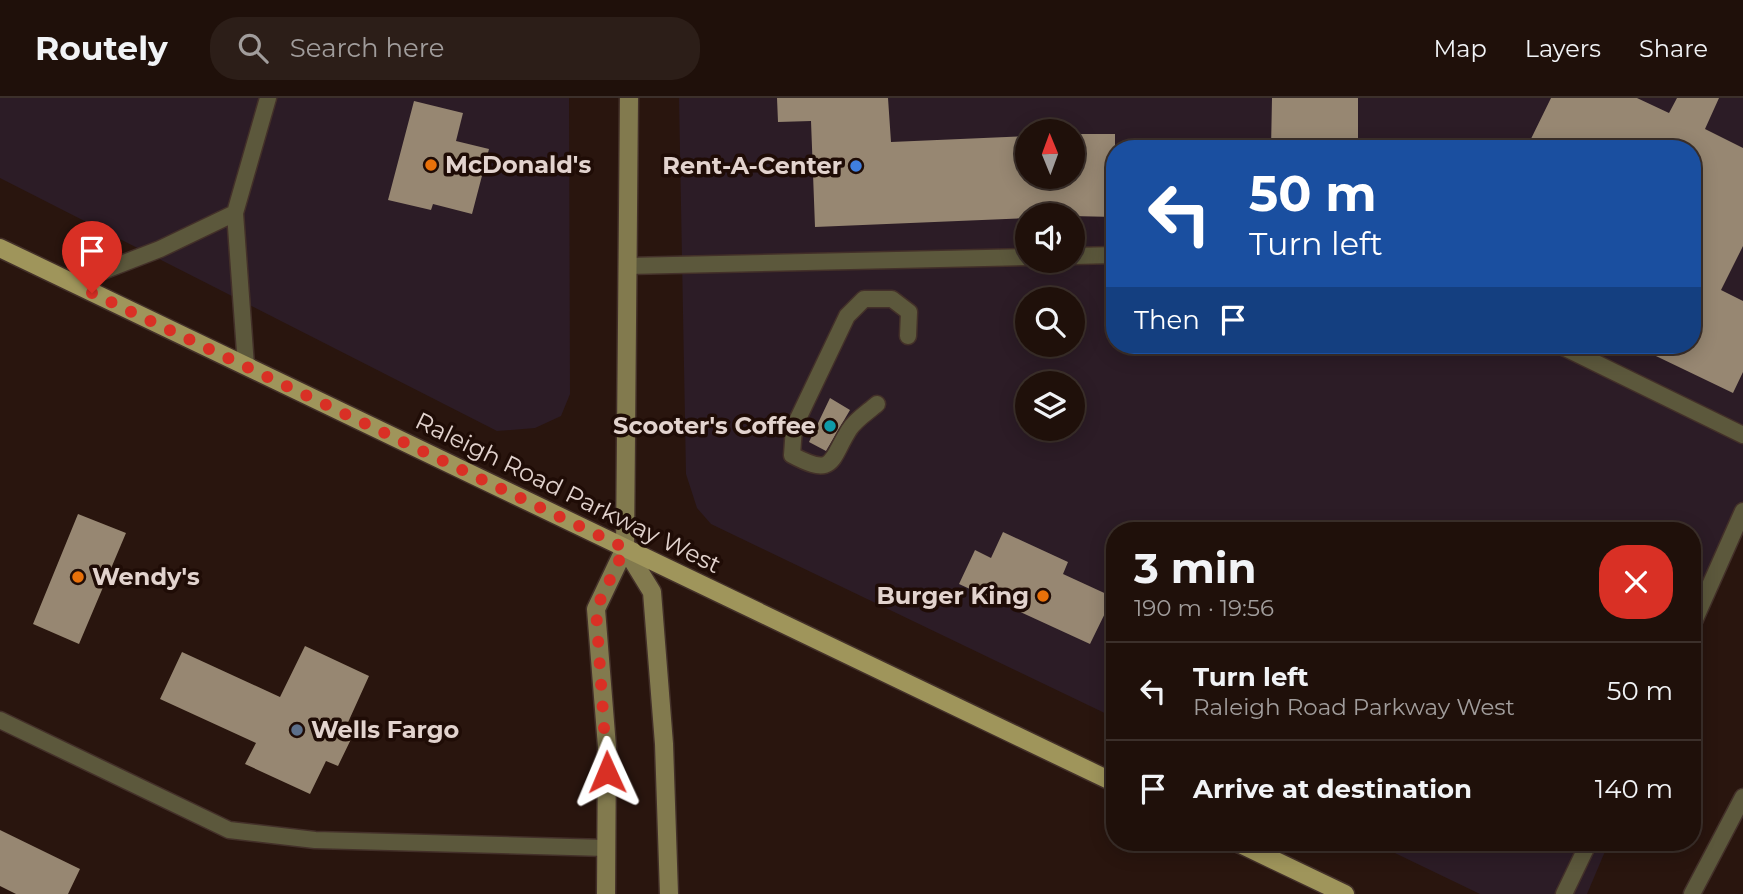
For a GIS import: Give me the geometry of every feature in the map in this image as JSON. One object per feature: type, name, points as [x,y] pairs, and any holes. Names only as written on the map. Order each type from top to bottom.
[{"type":"main road","points":[[606,894],[607,747],[596,609],[625,548],[629,98]]},
{"type":"main road","name":"Raleigh Road Parkway West","points":[[0,248],[1106,779]]},
{"type":"main road","points":[[625,548],[652,592],[664,744],[669,894]]},
{"type":"main road","points":[[1255,851],[1345,894]]},
{"type":"lane","points":[[246,366],[236,213],[268,98]]},
{"type":"lane","points":[[72,284],[160,249],[236,213]]},
{"type":"lane","points":[[1085,256],[1106,255]]},
{"type":"lane","points":[[627,266],[1015,257]]},
{"type":"lane","points":[[877,404],[850,429],[838,455],[826,465],[811,465],[793,456],[794,427],[847,316],[864,299],[892,299],[909,312],[908,336]]},
{"type":"lane","points":[[1577,354],[1743,435]]},
{"type":"lane","points":[[1701,606],[1743,511]]},
{"type":"lane","points":[[0,720],[229,830],[315,839],[606,848]]},
{"type":"lane","points":[[1692,894],[1743,797]]},
{"type":"lane","points":[[1564,894],[1585,851]]},
{"type":"shaded area","points":[[0,98],[569,98],[570,394],[561,416],[535,428],[497,431],[0,178]]},
{"type":"shaded area","points":[[679,98],[1743,98],[1743,528],[1701,626],[1701,522],[1106,522],[1106,714],[711,524],[697,508],[686,474]]},
{"type":"shaded area","points":[[1391,851],[1605,851],[1587,894],[1480,894]]},
{"type":"building","points":[[777,98],[888,98],[891,142],[1015,137],[1015,189],[1085,189],[1085,134],[1115,134],[1115,140],[1106,140],[1106,217],[1085,216],[1085,203],[1015,203],[1015,219],[815,227],[811,121],[778,122]]},
{"type":"building","points":[[1272,98],[1358,98],[1358,140],[1271,140]]},
{"type":"building","points":[[1551,98],[1637,98],[1669,113],[1677,98],[1719,98],[1705,129],[1743,148],[1743,246],[1721,290],[1743,301],[1743,372],[1733,393],[1652,354],[1701,354],[1701,140],[1530,140]]},
{"type":"building","points":[[414,101],[463,113],[456,141],[489,149],[472,214],[433,204],[431,210],[388,200]]},
{"type":"building","name":"Scooter's Coffee","points":[[830,398],[850,410],[826,451],[809,442]]},
{"type":"building","points":[[78,514],[126,533],[79,644],[33,624]]},
{"type":"building","points":[[1003,532],[1068,562],[1063,574],[1106,594],[1106,611],[1090,644],[959,584],[975,550],[991,558]]},
{"type":"building","points":[[305,646],[369,676],[345,729],[354,733],[338,766],[326,761],[310,794],[245,764],[256,743],[160,699],[182,652],[280,697]]},
{"type":"building","points":[[0,830],[80,869],[68,894],[16,894],[0,886]]},
{"type":"place","name":"McDonald's","points":[[431,165]]},
{"type":"place","name":"Rent-A-Center","points":[[856,166]]},
{"type":"place","name":"Scooter's Coffee","points":[[830,426]]},
{"type":"place","name":"Wendy's","points":[[78,577]]},
{"type":"place","name":"Burger King","points":[[1043,596]]},
{"type":"place","name":"Wells Fargo","points":[[297,730]]},
{"type":"route","points":[[92,293],[625,548],[596,609],[607,772]]}]
